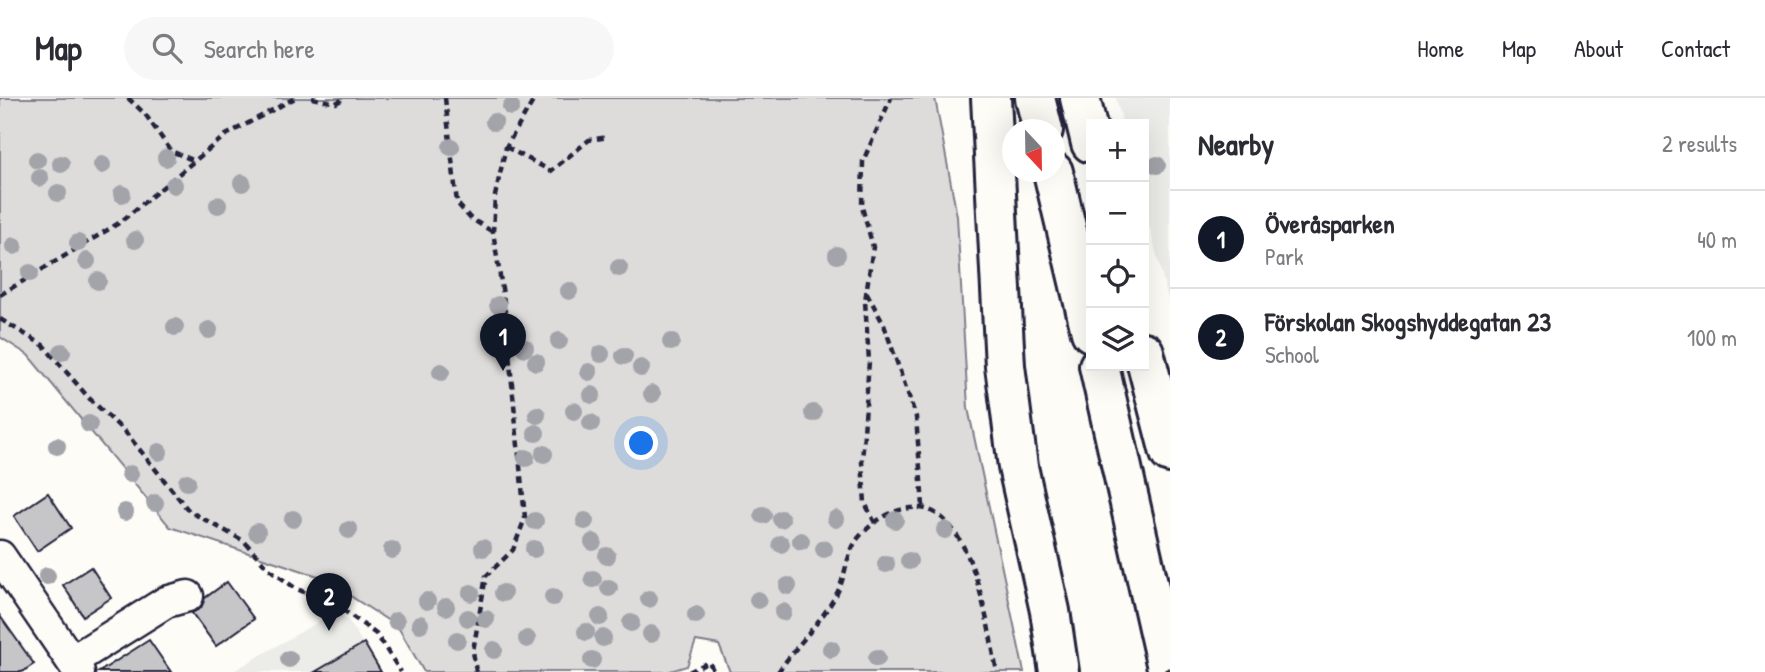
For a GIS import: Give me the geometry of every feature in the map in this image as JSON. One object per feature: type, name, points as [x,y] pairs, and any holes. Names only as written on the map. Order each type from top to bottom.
[{"type":"highway","points":[[971,98],[997,208]]},
{"type":"highway","points":[[991,98],[1005,366],[1018,467],[1050,611],[1059,672]]},
{"type":"highway","points":[[1035,98],[1040,119]]},
{"type":"highway","points":[[1080,98],[1086,123]]},
{"type":"highway","points":[[1056,182],[1086,310]]},
{"type":"highway","points":[[1149,349],[1170,383]]},
{"type":"highway","points":[[1100,371],[1168,671]]},
{"type":"highway","points":[[1149,371],[1170,453]]},
{"type":"highway","points":[[1050,611],[1075,672]]},
{"type":"street","points":[[0,556],[75,667],[166,602],[188,596]]},
{"type":"path","points":[[128,98],[145,114],[171,151],[195,161]]},
{"type":"path","points":[[0,295],[119,223],[226,135],[295,98]]},
{"type":"path","points":[[312,98],[336,103],[345,98]]},
{"type":"path","points":[[445,98],[457,203],[470,218],[493,232]]},
{"type":"path","points":[[476,672],[473,651],[486,576],[513,550],[525,519],[504,301],[493,232],[495,196],[506,147],[535,98]]},
{"type":"path","points":[[874,523],[865,503],[862,462],[869,361],[866,292],[873,247],[862,207],[863,161],[891,98]]},
{"type":"path","points":[[506,147],[551,171],[589,140],[608,137]]},
{"type":"path","points":[[866,292],[884,325],[916,417],[923,506]]},
{"type":"path","points":[[0,319],[43,345],[89,398],[127,434],[189,511],[244,541],[268,568],[295,587],[353,617],[376,634],[401,672]]},
{"type":"path","points":[[778,672],[836,596],[857,539],[874,523],[896,510],[923,506],[948,521],[975,572],[997,672]]},
{"type":"path","points":[[689,672],[709,662],[714,672]]},
{"type":"shaded area","points":[[0,98],[935,98],[957,216],[968,408],[1024,672],[730,672],[719,645],[696,641],[687,666],[667,672],[424,672],[398,627],[321,577],[170,527],[28,355],[0,337]]},
{"type":"shaded area","points":[[1116,98],[1170,98],[1170,307],[1149,225],[1149,119],[1122,119]]},
{"type":"shaded area","points":[[335,612],[348,620],[381,672],[232,672]]},
{"type":"building","points":[[48,493],[71,528],[37,551],[14,516]]},
{"type":"building","points":[[91,567],[111,598],[83,616],[63,585]]},
{"type":"building","points":[[227,582],[254,619],[216,646],[192,613],[201,608],[205,598]]},
{"type":"building","points":[[0,616],[34,664],[22,672],[0,672]]},
{"type":"building","points":[[149,640],[171,672],[99,672]]},
{"type":"building","points":[[364,643],[381,672],[315,672]]},
{"type":"place","name":"Överåsparken","points":[[503,371]]},
{"type":"place","name":"Förskolan Skogshyddegatan 23","points":[[329,631]]}]
